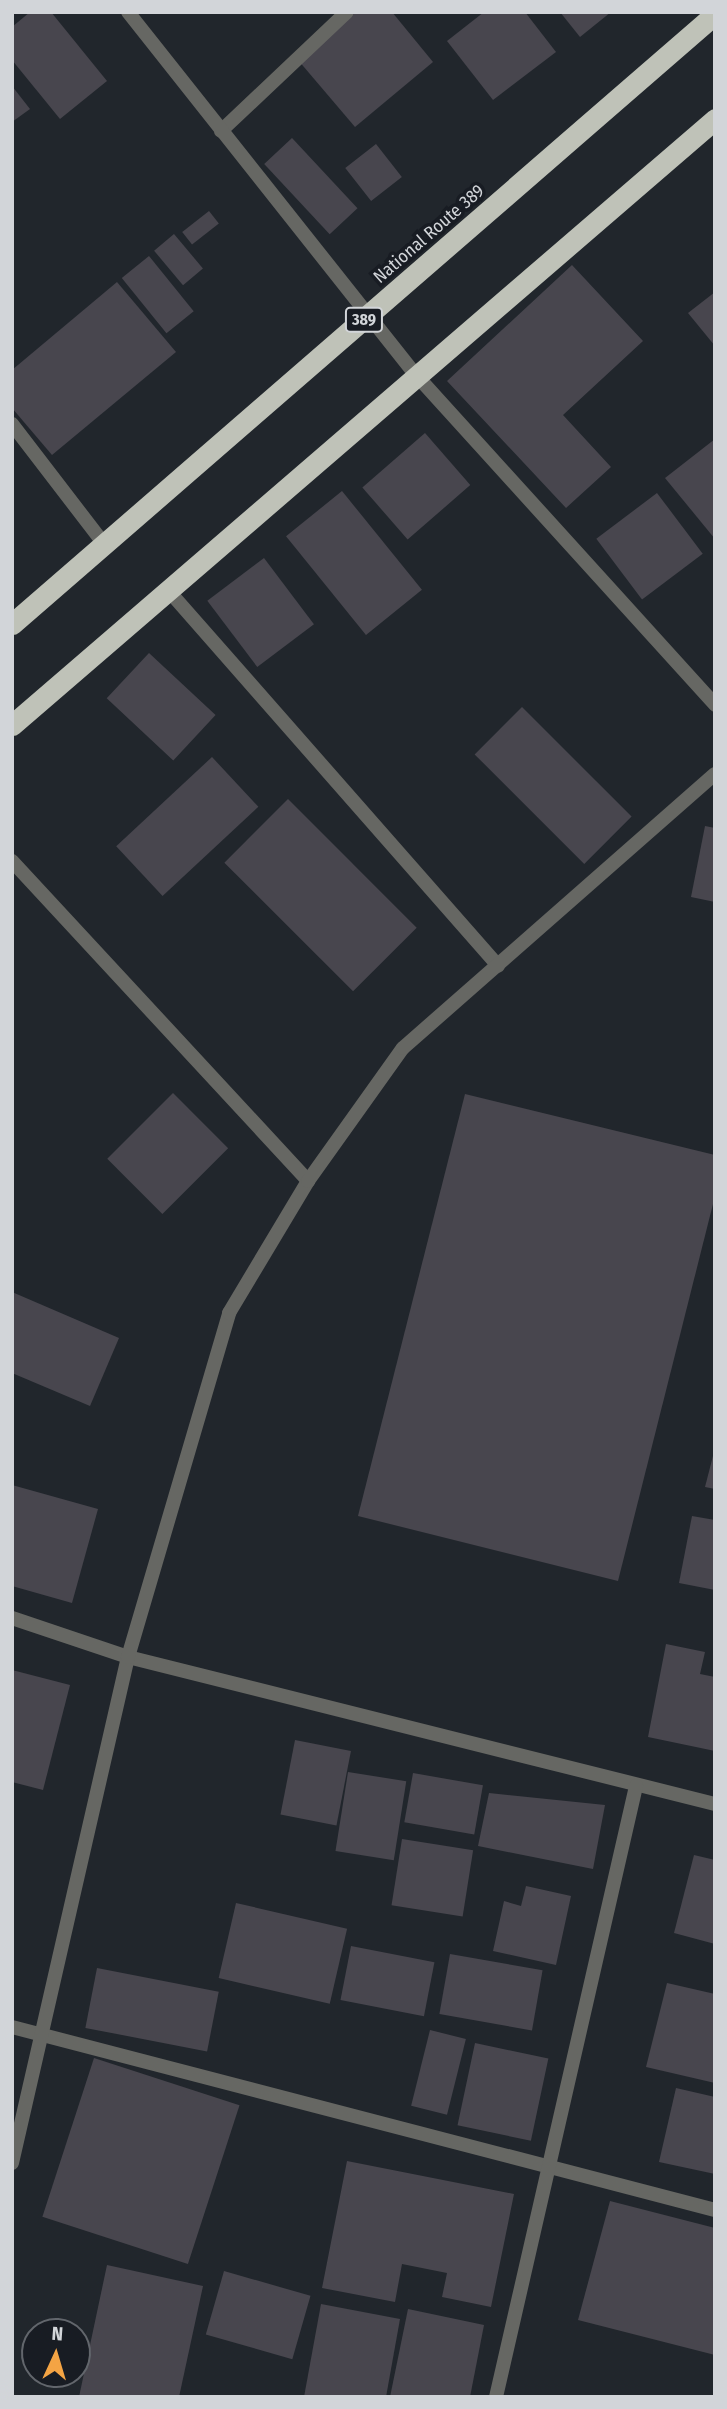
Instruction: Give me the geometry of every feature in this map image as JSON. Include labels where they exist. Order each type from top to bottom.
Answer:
[{"type":"highway","name":"National Route 389","points":[[12,624],[715,14]]},
{"type":"highway","points":[[12,724],[715,119]]},
{"type":"street","points":[[128,12],[416,376],[715,705]]},
{"type":"street","points":[[222,131],[347,12]]},
{"type":"street","points":[[12,424],[104,544]]},
{"type":"street","points":[[168,590],[498,965]]},
{"type":"street","points":[[12,2163],[44,2035],[128,1657],[229,1313],[308,1181],[403,1048],[715,774]]},
{"type":"street","points":[[12,861],[308,1181]]},
{"type":"street","points":[[12,1618],[128,1657],[715,1804]]},
{"type":"street","points":[[496,2397],[636,1786]]},
{"type":"street","points":[[12,2027],[715,2210]]},
{"type":"building","points":[[30,12],[51,12],[107,81],[60,119],[12,60],[12,27]]},
{"type":"building","points":[[356,12],[392,12],[433,62],[355,127],[298,60]]},
{"type":"building","points":[[484,12],[525,12],[556,52],[493,100],[447,41]]},
{"type":"building","points":[[560,12],[611,12],[580,37]]},
{"type":"building","points":[[12,86],[30,109],[12,122]]},
{"type":"building","points":[[292,138],[357,208],[330,234],[264,164]]},
{"type":"building","points":[[376,144],[402,177],[371,201],[345,168]]},
{"type":"building","points":[[209,211],[219,224],[192,245],[182,232]]},
{"type":"building","points":[[174,234],[203,268],[183,285],[154,251]]},
{"type":"building","points":[[149,256],[194,311],[166,333],[122,278]]},
{"type":"building","points":[[572,265],[643,341],[563,415],[611,467],[566,508],[447,381]]},
{"type":"building","points":[[117,282],[176,352],[52,455],[12,408],[12,370]]},
{"type":"building","points":[[715,292],[715,346],[688,313]]},
{"type":"building","points":[[425,433],[470,485],[408,540],[362,487]]},
{"type":"building","points":[[715,439],[715,539],[665,478]]},
{"type":"building","points":[[342,491],[422,590],[366,635],[286,536]]},
{"type":"building","points":[[657,493],[703,554],[642,599],[596,539]]},
{"type":"building","points":[[264,558],[314,624],[257,667],[207,601]]},
{"type":"building","points":[[149,653],[216,715],[173,760],[107,698]]},
{"type":"building","points":[[522,707],[632,817],[584,864],[475,754]]},
{"type":"building","points":[[212,757],[258,807],[163,896],[116,846]]},
{"type":"building","points":[[288,799],[417,928],[353,991],[224,863]]},
{"type":"building","points":[[705,826],[715,828],[715,902],[691,897]]},
{"type":"building","points":[[173,1093],[228,1148],[162,1214],[107,1159]]},
{"type":"building","points":[[465,1094],[715,1155],[715,1196],[618,1581],[358,1516]]},
{"type":"building","points":[[12,1292],[119,1338],[90,1406],[12,1373]]},
{"type":"building","points":[[715,1452],[715,1489],[705,1487]]},
{"type":"building","points":[[12,1485],[98,1509],[72,1603],[12,1586]]},
{"type":"building","points":[[692,1516],[715,1520],[715,1590],[679,1583]]},
{"type":"building","points":[[666,1644],[705,1652],[700,1674],[715,1677],[715,1751],[648,1737]]},
{"type":"building","points":[[12,1670],[70,1685],[43,1790],[12,1782]]},
{"type":"building","points":[[295,1740],[351,1751],[336,1825],[280,1815]]},
{"type":"building","points":[[348,1772],[406,1781],[394,1860],[335,1851]]},
{"type":"building","points":[[413,1773],[483,1785],[474,1835],[404,1822]]},
{"type":"building","points":[[489,1793],[605,1805],[593,1869],[478,1846]]},
{"type":"building","points":[[402,1839],[473,1850],[463,1916],[392,1905]]},
{"type":"building","points":[[694,1855],[715,1860],[715,1944],[674,1933]]},
{"type":"building","points":[[526,1886],[571,1896],[556,1965],[493,1951],[504,1901],[521,1906]]},
{"type":"building","points":[[236,1903],[347,1929],[330,2004],[219,1978]]},
{"type":"building","points":[[351,1946],[434,1962],[424,2016],[341,2000]]},
{"type":"building","points":[[450,1954],[543,1970],[532,2030],[439,2014]]},
{"type":"building","points":[[97,1968],[219,1992],[207,2052],[85,2028]]},
{"type":"building","points":[[667,1983],[715,1994],[715,2083],[646,2067]]},
{"type":"building","points":[[430,2030],[466,2039],[447,2115],[411,2106]]},
{"type":"building","points":[[475,2043],[548,2059],[531,2141],[458,2125]]},
{"type":"building","points":[[94,2058],[240,2105],[188,2264],[42,2217]]},
{"type":"building","points":[[676,2088],[715,2097],[715,2174],[659,2162]]},
{"type":"building","points":[[347,2161],[514,2194],[491,2307],[442,2297],[447,2273],[402,2264],[395,2302],[322,2288]]},
{"type":"building","points":[[610,2201],[715,2228],[715,2355],[578,2320]]},
{"type":"building","points":[[107,2265],[203,2286],[179,2397],[79,2397],[81,2388],[91,2388],[91,2340]]},
{"type":"building","points":[[224,2271],[311,2296],[292,2359],[206,2334]]},
{"type":"building","points":[[321,2304],[400,2319],[386,2397],[304,2397]]},
{"type":"building","points":[[408,2309],[484,2325],[470,2397],[390,2397]]}]
